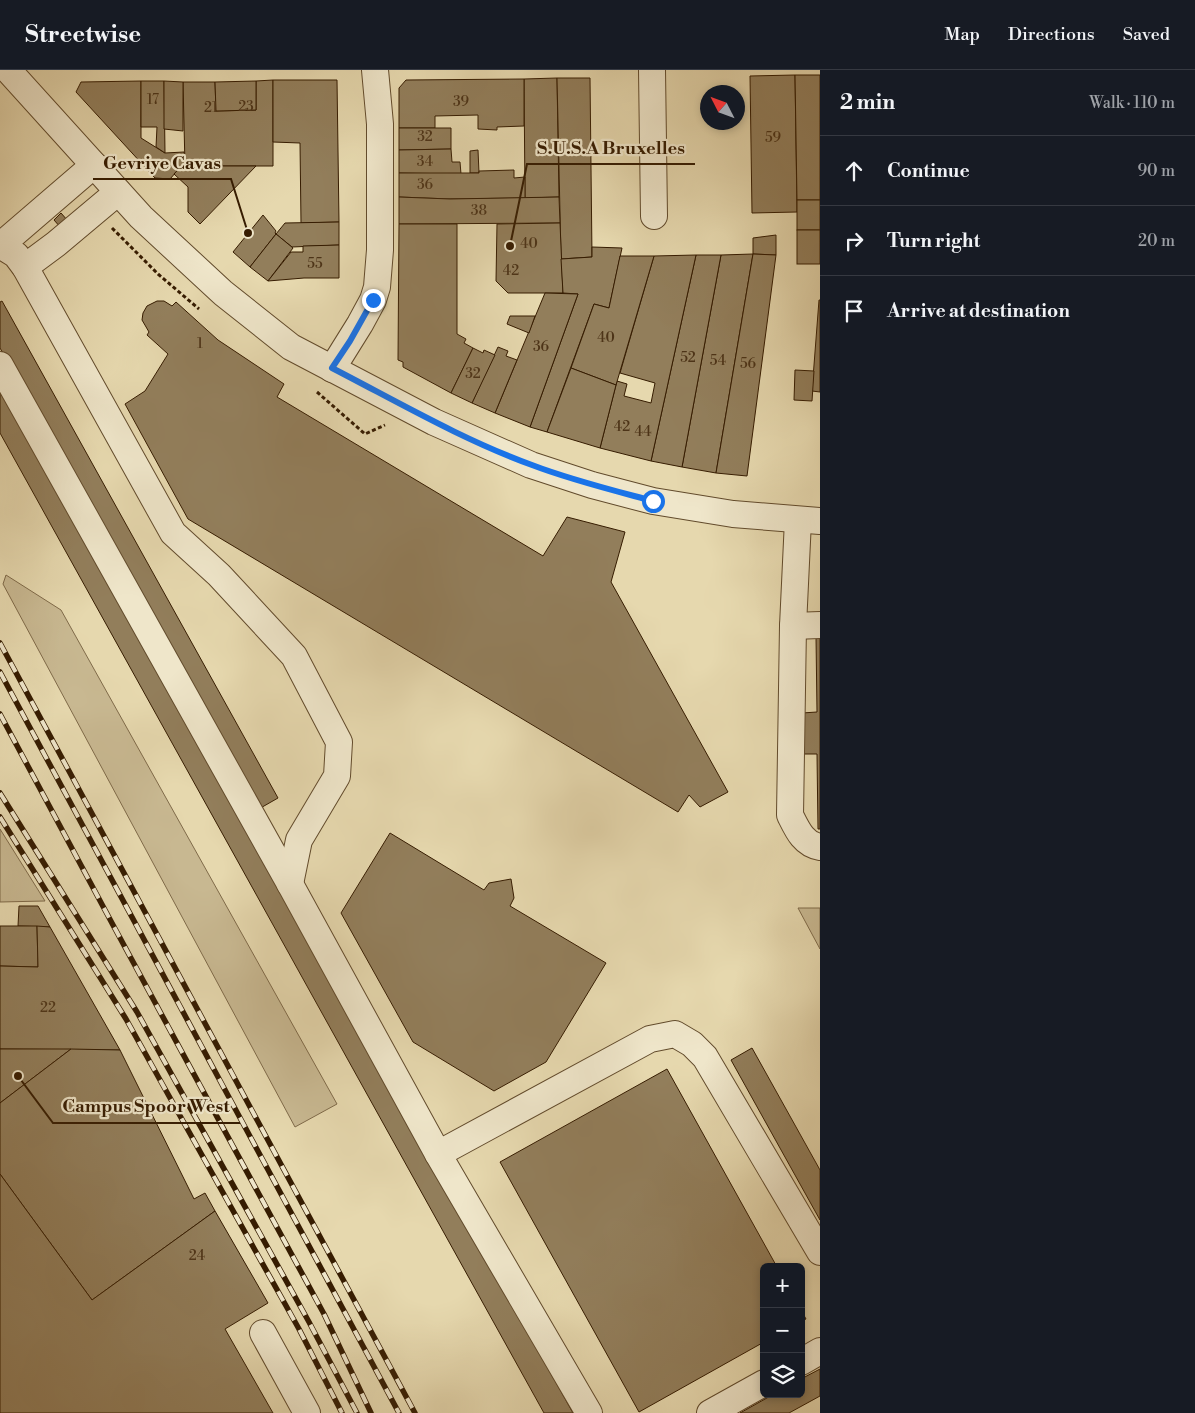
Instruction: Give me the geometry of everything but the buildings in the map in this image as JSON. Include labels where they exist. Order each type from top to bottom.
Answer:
[{"type":"street","points":[[332,368],[373,300],[380,268],[380,134],[375,70]]},
{"type":"street","points":[[652,70],[654,216]]},
{"type":"street","points":[[8,73],[141,217],[223,293],[291,347],[434,422],[540,468],[592,485],[653,501],[733,514],[809,521],[793,626],[790,815],[799,835],[816,847],[820,847]]},
{"type":"street","points":[[94,165],[0,245],[16,255],[25,267],[173,533],[219,575],[294,656],[339,742],[337,776],[299,840],[290,884]]},
{"type":"street","points":[[25,267],[56,244],[118,192]]},
{"type":"street","points":[[0,365],[290,884],[438,1154],[589,1413]]},
{"type":"street","points":[[793,626],[820,625]]},
{"type":"street","points":[[438,1154],[650,1038],[675,1034],[692,1044],[705,1057],[820,1252]]},
{"type":"street","points":[[263,1333],[307,1413]]},
{"type":"street","points":[[805,1360],[820,1351]]},
{"type":"street","points":[[710,1413],[760,1385]]},
{"type":"shaded area","points":[[6,575],[61,610],[337,1104],[295,1127],[3,584]]},
{"type":"shaded area","points":[[0,829],[45,901],[0,902]]},
{"type":"shaded area","points":[[798,908],[820,908],[820,949]]},
{"type":"railway","points":[[0,643],[415,1413]]},
{"type":"railway","points":[[0,672],[399,1413]]},
{"type":"railway","points":[[0,714],[324,1314],[371,1413]]},
{"type":"railway","points":[[0,793],[137,1012],[309,1322],[357,1413]]},
{"type":"railway","points":[[0,817],[126,1019],[299,1329],[342,1413]]},
{"type":"place","name":"Gevriye Cavas","points":[[248,233]]},
{"type":"place","name":"S.U.S.A Bruxelles","points":[[510,246]]},
{"type":"place","name":"Campus Spoor West","points":[[18,1076]]},
{"type":"route","points":[[373,300],[332,368],[434,422],[531,465],[592,485],[653,501]]}]
